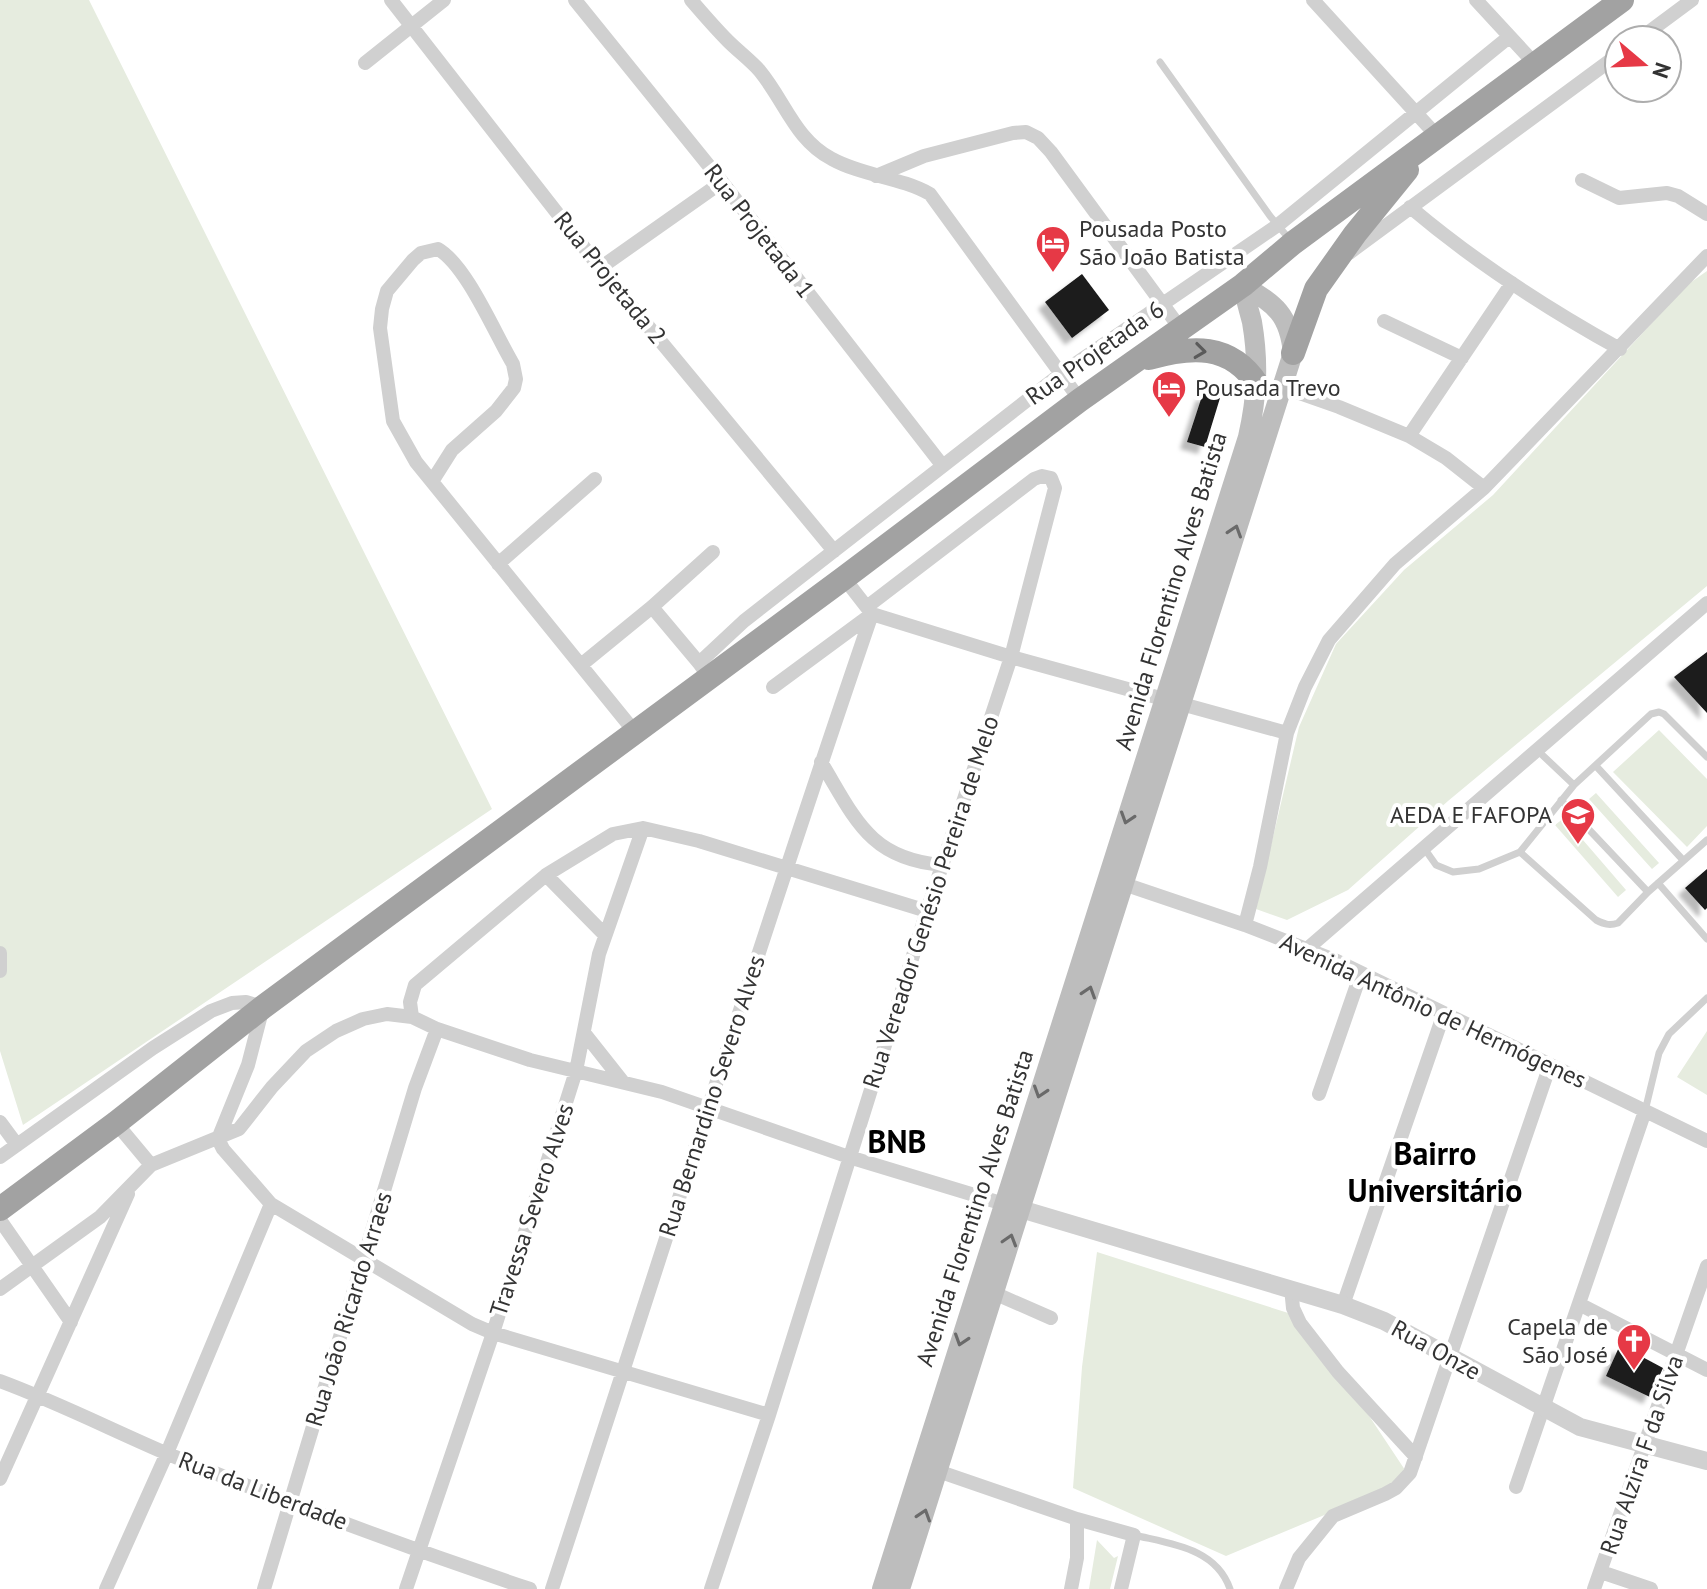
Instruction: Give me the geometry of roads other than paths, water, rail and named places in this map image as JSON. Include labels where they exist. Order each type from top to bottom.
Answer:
[{"type":"highway","points":[[0,1209],[116,1123],[263,1007],[634,731],[704,670],[844,578],[1080,400],[1243,285],[1286,234],[1433,140],[1622,0]]},
{"type":"highway","points":[[1293,353],[1316,289],[1433,140]]},
{"type":"highway","points":[[1132,364],[1183,349],[1213,352],[1233,358],[1270,385]]},
{"type":"main road","points":[[1243,285],[1279,311],[1291,331],[1293,353]]},
{"type":"main road","name":"Avenida Florentino Alves Batista","points":[[1243,285],[1256,349],[1270,385]]},
{"type":"main road","name":"Avenida Florentino Alves Batista","points":[[900,1589],[929,1468],[1256,440],[1270,385],[1293,353]]},
{"type":"main road","name":"Avenida Florentino Alves Batista","points":[[882,1589],[994,1293],[1012,1207]]},
{"type":"street","name":"Rua Projetada 2","points":[[391,0],[600,268],[834,551]]},
{"type":"street","points":[[365,63],[444,0]]},
{"type":"street","name":"Rua Projetada 1","points":[[575,0],[722,182],[942,465]]},
{"type":"street","points":[[691,0],[727,41],[757,68],[810,145],[830,159],[876,176],[916,186],[930,194],[1080,400]]},
{"type":"street","points":[[1313,0],[1415,113],[1433,140]]},
{"type":"street","points":[[1476,0],[1536,65]]},
{"type":"street","points":[[1660,24],[1692,0]]},
{"type":"street","name":"Rua Projetada 6","points":[[704,670],[744,621],[1062,373],[1163,305],[1286,234],[1415,113],[1509,37]]},
{"type":"street","points":[[1332,265],[1603,66]]},
{"type":"street","points":[[876,176],[924,156],[1026,132],[1038,138],[1051,152],[1180,328]]},
{"type":"street","points":[[1582,180],[1619,198],[1667,193],[1678,196],[1707,214]]},
{"type":"street","points":[[600,268],[722,182]]},
{"type":"street","points":[[1410,207],[1468,255],[1564,318],[1620,349]]},
{"type":"street","points":[[433,480],[452,450],[496,411],[514,388],[516,379],[513,364],[462,274],[448,255],[438,249],[421,253],[392,284],[382,309],[380,328],[393,421],[416,462],[634,731]]},
{"type":"street","points":[[1245,925],[1287,733],[1305,687],[1329,640],[1395,564],[1484,488],[1707,256]]},
{"type":"street","points":[[1409,436],[1512,283]]},
{"type":"street","points":[[1384,321],[1462,358]]},
{"type":"street","points":[[1270,385],[1339,407],[1409,436],[1446,458],[1484,488]]},
{"type":"street","name":"Rua Vereador Genésio Pereira de Melo","points":[[711,1589],[1011,657],[1055,488],[1054,482],[1042,476],[1018,491],[870,610]]},
{"type":"street","points":[[498,564],[595,479]]},
{"type":"street","points":[[581,665],[713,552]]},
{"type":"street","points":[[844,578],[870,610],[1011,657],[1287,733]]},
{"type":"street","points":[[1307,949],[1707,603]]},
{"type":"street","points":[[652,607],[704,670]]},
{"type":"street","points":[[773,687],[870,610]]},
{"type":"street","name":"Rua Bernardino Severo Alves","points":[[552,1589],[870,610]]},
{"type":"street","points":[[821,762],[859,825],[873,841],[898,856],[924,864],[942,865]]},
{"type":"street","points":[[412,1017],[410,1002],[415,985],[546,875],[613,834],[643,828],[699,841],[927,911]]},
{"type":"street","name":"Travessa Severo Alves","points":[[406,1589],[493,1333],[576,1071],[599,954],[643,828]]},
{"type":"street","points":[[546,875],[605,935]]},
{"type":"street","name":"Avenida Antônio de Hermógenes","points":[[1116,881],[1307,949],[1707,1141]]},
{"type":"street","points":[[0,953],[0,971]]},
{"type":"street","points":[[1319,1094],[1361,973]]},
{"type":"street","points":[[0,1157],[153,1048],[211,1011],[232,1003],[246,1002],[263,1007],[248,1065],[218,1139],[223,1149],[271,1204],[424,1297],[493,1333],[769,1415]]},
{"type":"street","points":[[1343,1305],[1444,1013]]},
{"type":"street","points":[[0,1289],[100,1217],[151,1165],[196,1144],[232,1134],[244,1125],[272,1087],[306,1051],[336,1031],[363,1019],[387,1014],[412,1017],[437,1029],[530,1060],[662,1092],[849,1157],[1012,1207]]},
{"type":"street","name":"Rua João Ricardo Arraes","points":[[264,1589],[415,1088],[437,1029]]},
{"type":"street","points":[[585,1034],[623,1082]]},
{"type":"street","points":[[1286,1589],[1299,1558],[1333,1516],[1396,1488],[1410,1473],[1550,1065]]},
{"type":"street","points":[[1516,1487],[1645,1111]]},
{"type":"street","points":[[0,1122],[17,1145]]},
{"type":"street","points":[[116,1123],[151,1165]]},
{"type":"street","points":[[0,1479],[133,1183]]},
{"type":"street","points":[[106,1589],[167,1453],[271,1204]]},
{"type":"street","name":"Rua Onze","points":[[1012,1207],[1343,1305],[1384,1321],[1580,1427],[1707,1461]]},
{"type":"street","points":[[0,1220],[71,1322]]},
{"type":"street","name":"Rua Alzira F da Silva","points":[[1594,1589],[1705,1271]]},
{"type":"street","points":[[1291,1288],[1293,1308],[1300,1323],[1338,1372],[1416,1457]]},
{"type":"street","points":[[994,1293],[1051,1318]]},
{"type":"street","points":[[1579,1304],[1707,1370]]},
{"type":"street","name":"Rua da Liberdade","points":[[0,1381],[290,1502],[420,1552],[530,1589]]},
{"type":"street","points":[[929,1468],[1077,1519],[1134,1535],[1121,1589]]},
{"type":"street","points":[[1071,1589],[1077,1558],[1077,1519]]},
{"type":"street","points":[[1601,1572],[1651,1589]]},
{"type":"lane","points":[[1160,62],[1286,234]]},
{"type":"lane","points":[[1424,848],[1436,865],[1453,872],[1479,869],[1520,852],[1574,785],[1647,716],[1659,712],[1707,757]]},
{"type":"lane","points":[[1537,750],[1574,785]]},
{"type":"lane","points":[[1596,766],[1683,860]]},
{"type":"lane","points":[[1561,800],[1648,892]]},
{"type":"lane","points":[[1520,852],[1604,924],[1618,923],[1707,840]]},
{"type":"lane","points":[[1658,883],[1707,939]]},
{"type":"lane","points":[[1645,1111],[1659,1053],[1669,1034],[1707,998]]},
{"type":"lane","points":[[1134,1535],[1204,1555],[1222,1572],[1230,1589]]},
{"type":"place","name":"Pousada Posto São João Batista","points":[[1053,274]]},
{"type":"place","name":"Pousada Trevo","points":[[1169,419]]},
{"type":"place","name":"AEDA E FAFOPA","points":[[1578,846]]},
{"type":"place","name":"Capela de São José","points":[[1634,1372]]},
{"type":"district","name":"BNB","points":[[897,1142]]},
{"type":"district","name":"Bairro Universitário","points":[[1435,1172]]}]
